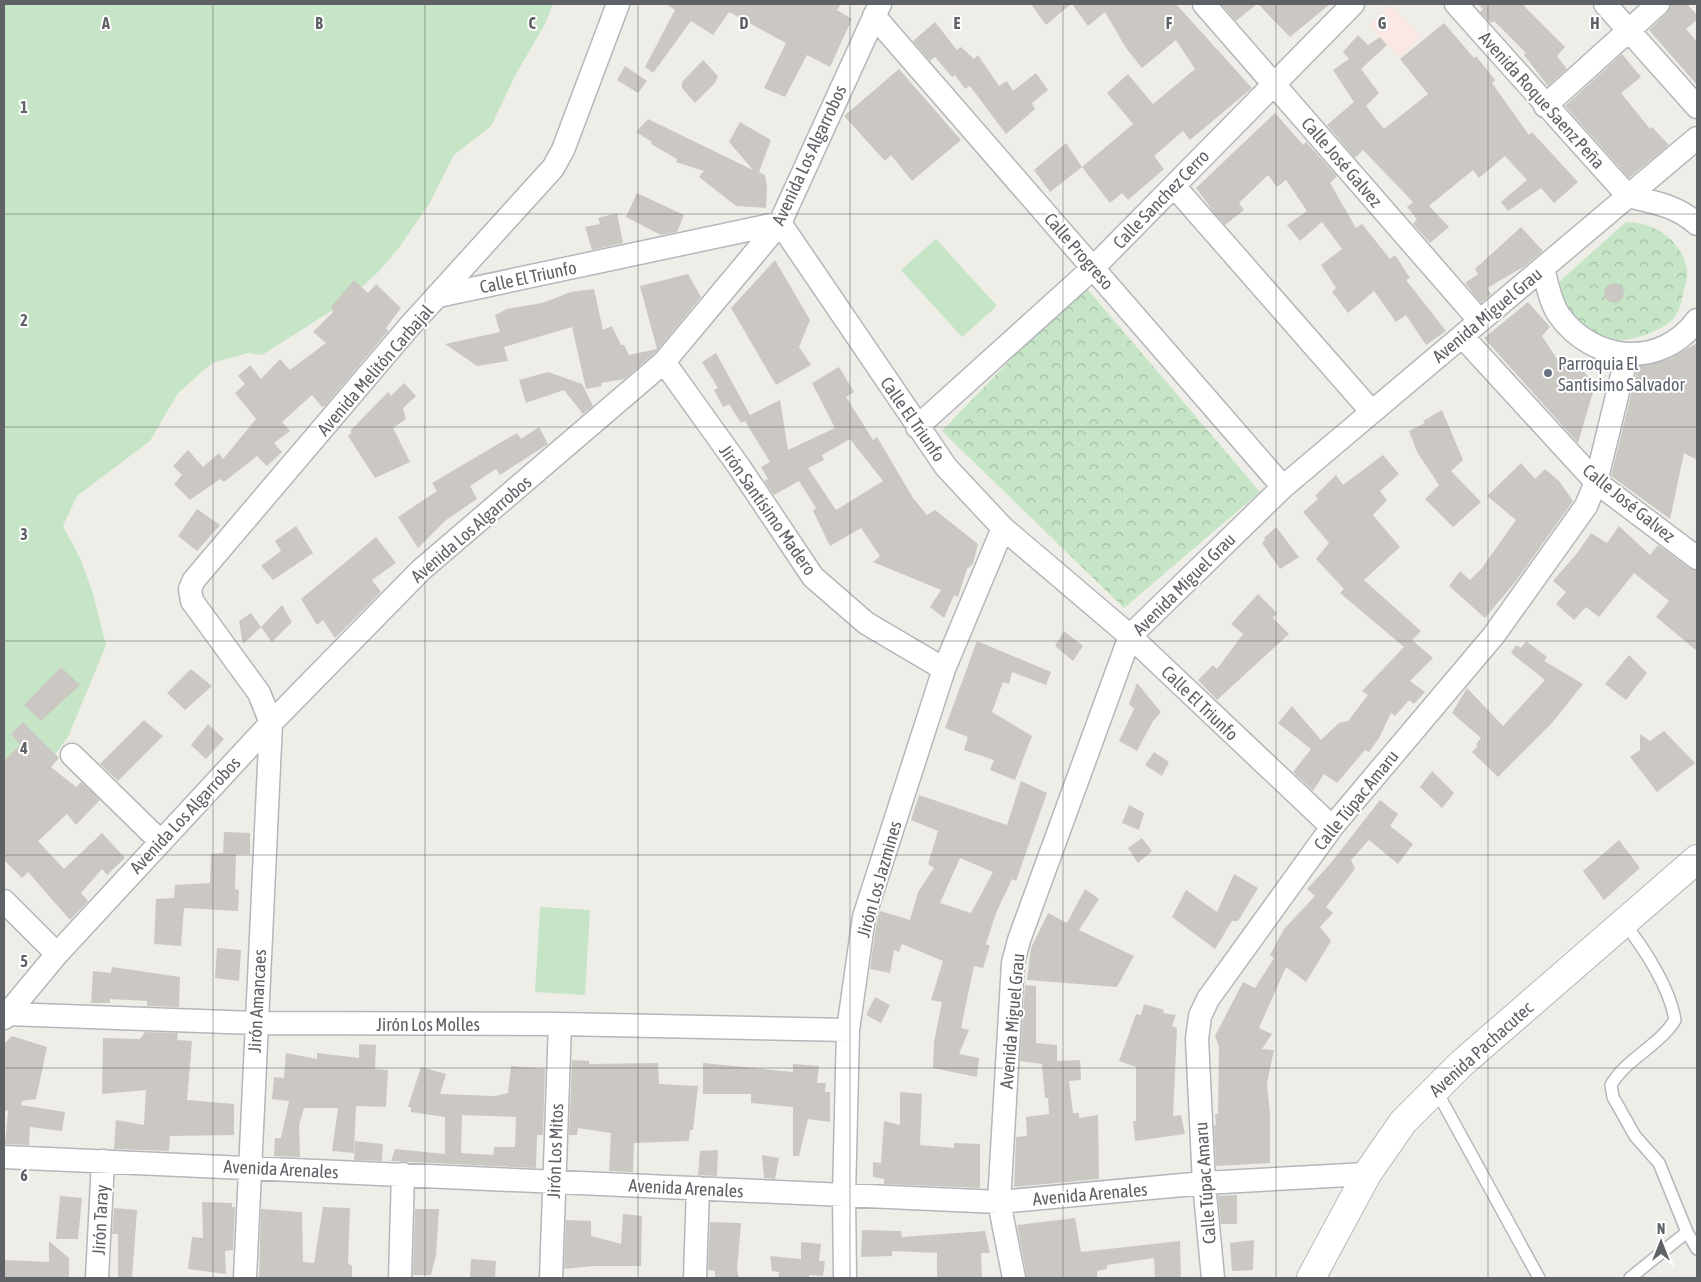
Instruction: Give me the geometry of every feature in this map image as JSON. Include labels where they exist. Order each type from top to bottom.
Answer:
[{"type":"main road","name":"Avenida Pachacutec","points":[[1312,1278],[1367,1174],[1403,1122],[1461,1064],[1697,859]]},
{"type":"street","name":"Avenida Melitón Carbajal","points":[[271,723],[259,693],[192,601],[190,590],[194,580],[438,296],[553,168],[563,150],[618,4]]},
{"type":"street","name":"Calle José Galvez","points":[[1204,4],[1480,321]]},
{"type":"street","name":"Calle Sanchez Cerro","points":[[917,427],[1094,268],[1273,83],[1353,4]]},
{"type":"street","name":"Avenida Roque Saenz Peña","points":[[1456,4],[1545,106],[1628,196]]},
{"type":"street","points":[[1605,4],[1697,106]]},
{"type":"street","points":[[1545,106],[1658,4]]},
{"type":"street","name":"Avenida Los Algarrobos","points":[[6,1016],[57,954],[271,723],[421,570],[664,362],[780,223],[877,10]]},
{"type":"street","name":"Calle Progreso","points":[[877,10],[1094,268],[1283,487]]},
{"type":"street","name":"Avenida Miguel Grau","points":[[1014,1278],[999,1202],[1013,963],[1019,940],[1130,636],[1283,487],[1697,138]]},
{"type":"street","points":[[1174,186],[1372,412]]},
{"type":"street","points":[[1628,196],[1664,204],[1681,211],[1697,224]]},
{"type":"street","name":"Calle El Triunfo","points":[[438,296],[780,223],[946,467],[1002,528],[1130,636],[1332,827]]},
{"type":"street","points":[[1543,268],[1558,314],[1577,336],[1601,350],[1627,355],[1653,352],[1677,340],[1697,320]]},
{"type":"street","name":"Calle José Galvez","points":[[1462,336],[1596,482],[1697,558]]},
{"type":"street","name":"Calle Túpac Amaru","points":[[1213,1278],[1204,1183],[1197,1039],[1200,1016],[1208,998],[1332,827],[1494,635],[1586,506],[1596,482],[1627,355]]},
{"type":"street","name":"Jirón Santísimo Madero","points":[[664,362],[740,468],[813,577],[866,623],[944,669]]},
{"type":"street","name":"Jirón Los Jazmines","points":[[845,1278],[844,1195],[848,1030],[864,917],[944,669],[1002,528]]},
{"type":"street","name":"Jirón Amancaes","points":[[245,1278],[255,1023],[271,723]]},
{"type":"street","points":[[72,755],[161,842]]},
{"type":"street","points":[[4,901],[57,954]]},
{"type":"street","name":"Jirón Los Molles","points":[[6,1016],[255,1023],[560,1024],[848,1030]]},
{"type":"street","name":"Jirón Los Mitos","points":[[550,1278],[560,1024]]},
{"type":"street","name":"Avenida Arenales","points":[[4,1157],[999,1202],[1204,1183],[1367,1174]]},
{"type":"street","name":"Jirón Taray","points":[[97,1278],[103,1161]]},
{"type":"street","points":[[400,1278],[404,1174]]},
{"type":"street","points":[[695,1278],[698,1188]]},
{"type":"lane","points":[[1624,923],[1642,945],[1674,1008],[1676,1020],[1668,1031],[1618,1074],[1611,1085],[1613,1097],[1635,1136],[1659,1163],[1687,1232],[1697,1249]]},
{"type":"lane","points":[[1436,1090],[1539,1278]]},
{"type":"lane","points":[[1630,1278],[1687,1232]]},
{"type":"shaded area","points":[[1391,5],[1421,37],[1399,57],[1369,25]]},
{"type":"green space","points":[[4,4],[553,4],[545,24],[516,74],[491,126],[454,155],[429,204],[398,249],[379,271],[347,301],[262,355],[248,353],[212,363],[178,393],[150,441],[77,496],[63,526],[80,558],[92,590],[106,645],[69,735],[27,795],[4,814]]},
{"type":"green space","points":[[1626,222],[1647,225],[1656,229],[1673,242],[1684,259],[1687,279],[1676,316],[1671,321],[1649,334],[1606,342],[1581,324],[1567,309],[1560,292],[1560,281]]},
{"type":"green space","points":[[936,239],[997,306],[962,337],[901,270]]},
{"type":"green space","points":[[1083,284],[1260,492],[1124,608],[942,431]]},
{"type":"green space","points":[[540,907],[590,910],[585,995],[535,992]]},
{"type":"building","points":[[666,4],[841,4],[837,10],[852,19],[830,67],[807,55],[785,97],[764,88],[786,43],[729,12],[713,35],[691,21],[653,73],[645,67],[675,10]]},
{"type":"building","points":[[1031,4],[1071,4],[1046,25]]},
{"type":"building","points":[[1072,4],[1176,4],[1252,88],[1190,140],[1183,131],[1154,156],[1164,169],[1128,200],[1122,193],[1110,203],[1082,167],[1133,124],[1107,93],[1128,74],[1153,104],[1195,69],[1176,40],[1142,68],[1126,48],[1105,12],[1088,26]]},
{"type":"building","points":[[1221,4],[1257,4],[1236,21]]},
{"type":"building","points":[[1258,4],[1330,4],[1290,37]]},
{"type":"building","points":[[1478,4],[1522,4],[1565,47],[1557,56],[1567,69],[1548,86],[1524,55],[1526,53],[1494,21],[1491,23],[1480,12],[1483,9]]},
{"type":"building","points":[[1671,4],[1687,4],[1697,15],[1697,20],[1686,29],[1697,42],[1697,85],[1649,30],[1667,13]]},
{"type":"building","points":[[935,22],[957,50],[961,47],[974,59],[978,55],[999,86],[1007,81],[1013,91],[1036,73],[1048,90],[1032,103],[1035,109],[1006,134],[970,86],[965,89],[955,75],[952,77],[935,57],[930,61],[913,41]]},
{"type":"building","points":[[1444,23],[1474,58],[1476,56],[1495,80],[1492,83],[1529,135],[1532,132],[1578,182],[1554,203],[1541,188],[1508,211],[1501,202],[1527,180],[1505,156],[1479,178],[1473,170],[1429,206],[1449,227],[1430,243],[1413,224],[1417,219],[1407,207],[1413,202],[1363,150],[1355,158],[1327,125],[1354,102],[1333,70],[1349,59],[1343,52],[1358,35],[1368,45],[1380,37],[1387,45],[1361,69],[1379,93],[1366,106],[1384,129],[1428,94],[1400,59]]},
{"type":"building","points":[[1622,54],[1641,77],[1621,93],[1650,129],[1652,127],[1669,145],[1629,178],[1565,106]]},
{"type":"building","points":[[703,60],[718,76],[715,83],[695,103],[682,88],[682,82]]},
{"type":"building","points":[[625,66],[647,81],[638,93],[617,80]]},
{"type":"building","points":[[899,69],[961,140],[912,181],[891,155],[885,161],[844,116]]},
{"type":"building","points":[[1275,113],[1303,145],[1306,142],[1337,176],[1330,183],[1356,228],[1362,224],[1390,259],[1395,255],[1410,278],[1406,280],[1446,331],[1426,345],[1406,315],[1396,322],[1374,291],[1348,313],[1332,292],[1336,288],[1321,265],[1342,249],[1322,222],[1300,241],[1287,225],[1307,211],[1286,180],[1277,187],[1268,175],[1239,203],[1244,210],[1225,225],[1213,211],[1196,188]]},
{"type":"building","points":[[648,119],[753,170],[729,142],[740,122],[771,140],[759,172],[765,175],[767,187],[766,208],[736,206],[699,177],[704,171],[676,162],[677,159],[651,144],[652,142],[636,132]]},
{"type":"building","points":[[1066,143],[1082,167],[1050,192],[1034,170]]},
{"type":"building","points":[[637,193],[684,215],[677,232],[661,235],[626,217]]},
{"type":"building","points":[[617,213],[623,243],[592,250],[585,227],[600,224],[598,218]]},
{"type":"building","points":[[1521,227],[1543,251],[1525,266],[1487,288],[1491,294],[1481,303],[1465,283],[1478,274],[1475,269]]},
{"type":"building","points":[[775,260],[810,320],[799,347],[811,365],[776,385],[731,308]]},
{"type":"building","points":[[688,274],[701,297],[655,353],[624,379],[601,383],[602,386],[586,389],[572,327],[504,347],[508,361],[477,366],[445,344],[500,332],[495,315],[507,309],[542,303],[571,292],[594,289],[603,330],[612,326],[621,345],[624,345],[629,355],[657,349],[640,286]]},
{"type":"building","points":[[354,280],[368,293],[376,284],[401,308],[386,328],[388,331],[325,406],[322,407],[312,395],[282,422],[290,431],[274,443],[282,452],[267,466],[257,456],[224,482],[220,479],[190,500],[174,484],[182,475],[173,466],[188,450],[203,467],[219,453],[223,459],[256,419],[235,393],[245,384],[238,376],[250,365],[261,379],[280,359],[290,370],[326,343],[313,332],[333,312],[331,307]]},
{"type":"building","points":[[1614,283],[1621,286],[1624,293],[1621,300],[1614,303],[1607,300],[1604,293],[1607,286]]},
{"type":"building","name":"Parroquia El Santísimo Salvador","points":[[1528,302],[1550,327],[1542,336],[1557,359],[1575,361],[1595,385],[1578,443],[1484,338]]},
{"type":"building","points":[[1697,343],[1697,460],[1684,453],[1670,519],[1611,476],[1638,366],[1669,359]]},
{"type":"building","points":[[716,353],[750,415],[780,400],[788,450],[835,428],[812,383],[839,367],[854,392],[846,397],[873,440],[877,437],[913,498],[927,515],[935,510],[978,544],[973,564],[967,569],[958,597],[954,595],[944,618],[930,607],[941,590],[873,562],[880,556],[861,528],[830,546],[813,511],[816,508],[799,481],[774,495],[764,481],[768,479],[761,467],[770,462],[745,421],[741,423],[729,404],[723,407],[714,390],[718,388],[702,362]],"holes":[[[850,439],[883,481],[836,510],[808,468],[824,460],[822,455]]]},
{"type":"building","points":[[548,372],[582,384],[593,406],[583,414],[564,390],[526,403],[519,380]]},
{"type":"building","points":[[404,383],[416,396],[403,408],[406,419],[393,428],[410,462],[375,478],[348,436],[352,432],[350,431],[388,392],[391,396]]},
{"type":"building","points":[[1442,410],[1463,460],[1451,471],[1481,502],[1453,527],[1425,499],[1439,485],[1417,452],[1409,431],[1425,423],[1423,421]]},
{"type":"building","points":[[539,427],[548,444],[500,475],[496,469],[470,486],[477,499],[446,520],[418,548],[398,517],[437,491],[432,483],[517,433],[521,439]]},
{"type":"building","points":[[1383,455],[1399,474],[1380,491],[1387,500],[1373,515],[1400,547],[1364,580],[1421,631],[1412,640],[1433,658],[1410,681],[1425,692],[1414,704],[1409,700],[1395,716],[1391,713],[1379,738],[1369,752],[1365,750],[1337,783],[1324,774],[1313,791],[1293,772],[1311,749],[1278,723],[1292,706],[1321,740],[1339,723],[1348,721],[1368,695],[1362,691],[1404,647],[1340,593],[1344,589],[1316,559],[1329,543],[1303,512],[1318,499],[1315,496],[1336,475],[1343,485]]},
{"type":"building","points":[[1521,463],[1535,479],[1545,469],[1559,481],[1573,501],[1516,581],[1485,618],[1449,586],[1460,571],[1470,580],[1482,568],[1516,520],[1487,496]]},
{"type":"building","points":[[197,509],[220,525],[197,551],[178,536]]},
{"type":"building","points":[[296,526],[313,553],[273,580],[261,566],[281,551],[275,541]]},
{"type":"building","points":[[1619,526],[1650,555],[1658,545],[1689,568],[1697,571],[1697,651],[1656,617],[1669,601],[1634,573],[1599,617],[1586,607],[1574,620],[1556,604],[1566,592],[1553,581],[1578,552],[1591,533],[1607,543]]},
{"type":"building","points":[[1276,527],[1299,557],[1280,569],[1262,543],[1265,540],[1264,538]]},
{"type":"building","points":[[376,537],[396,563],[372,580],[381,592],[335,638],[323,620],[317,625],[301,599]]},
{"type":"building","points":[[1258,594],[1277,613],[1273,618],[1289,634],[1217,700],[1198,680],[1213,665],[1217,669],[1243,634],[1231,624]]},
{"type":"building","points":[[282,605],[292,622],[272,642],[261,627]]},
{"type":"building","points":[[251,613],[261,627],[243,644],[239,621]]},
{"type":"building","points":[[1064,631],[1083,646],[1073,661],[1055,646]]},
{"type":"building","points":[[977,641],[1051,672],[1046,685],[1012,672],[1009,684],[1003,682],[992,712],[1032,736],[1015,780],[990,770],[994,760],[964,750],[968,737],[945,728]]},
{"type":"building","points":[[1526,641],[1547,657],[1544,661],[1583,684],[1552,723],[1498,777],[1472,752],[1478,746],[1476,744],[1481,738],[1452,713],[1467,688],[1503,726],[1545,680],[1511,653],[1516,645],[1521,648]]},
{"type":"building","points":[[1629,655],[1647,673],[1626,700],[1605,684]]},
{"type":"building","points":[[61,667],[80,685],[41,721],[24,705]]},
{"type":"building","points":[[191,669],[212,686],[185,710],[167,693]]},
{"type":"building","points":[[1137,683],[1161,712],[1153,721],[1137,751],[1119,741],[1134,709],[1129,704]]},
{"type":"building","points":[[144,720],[163,736],[118,781],[100,764]]},
{"type":"building","points":[[23,722],[59,758],[51,767],[76,787],[81,782],[100,800],[76,825],[67,814],[38,841],[64,869],[102,833],[125,858],[107,875],[102,869],[81,893],[88,901],[70,920],[28,872],[22,878],[4,860],[4,761],[20,745],[11,734]]},
{"type":"building","points":[[208,724],[224,739],[206,759],[191,745]]},
{"type":"building","points":[[1664,731],[1695,763],[1657,792],[1630,757],[1640,750],[1640,734],[1650,741]]},
{"type":"building","points":[[1154,752],[1169,762],[1162,776],[1145,765]]},
{"type":"building","points":[[1432,771],[1454,793],[1442,808],[1420,787]]},
{"type":"building","points":[[1021,781],[1047,793],[1016,881],[1012,879],[996,913],[986,944],[990,946],[983,968],[974,966],[961,1028],[969,1030],[959,1054],[979,1058],[977,1077],[933,1068],[934,1042],[942,1002],[931,1000],[943,961],[902,944],[899,952],[894,950],[890,973],[870,969],[877,920],[880,911],[910,920],[918,892],[934,868],[928,864],[938,831],[911,820],[919,795],[1007,825]],"holes":[[[960,858],[993,872],[971,913],[940,903]]]},
{"type":"building","points":[[1380,800],[1398,814],[1390,826],[1413,844],[1398,864],[1369,840],[1351,860],[1355,869],[1326,907],[1333,913],[1320,927],[1331,941],[1306,982],[1286,967],[1259,1028],[1272,1034],[1262,1049],[1274,1050],[1267,1083],[1270,1114],[1270,1163],[1216,1166],[1214,1125],[1216,1125],[1215,1114],[1218,1114],[1219,1047],[1215,1036],[1243,982],[1255,988],[1274,958],[1270,955],[1284,929],[1315,896],[1307,889],[1330,864]]},
{"type":"building","points":[[1129,805],[1144,813],[1139,830],[1122,823]]},
{"type":"building","points":[[224,832],[250,833],[250,854],[236,854],[235,889],[239,890],[238,911],[184,908],[181,946],[154,944],[156,899],[174,898],[175,885],[210,883],[211,854],[223,853]]},
{"type":"building","points":[[1142,838],[1152,851],[1138,863],[1128,848]]},
{"type":"building","points":[[1619,840],[1640,868],[1604,900],[1583,871]]},
{"type":"building","points":[[1234,874],[1258,888],[1238,921],[1232,921],[1215,949],[1172,917],[1186,890],[1217,912]]},
{"type":"building","points":[[1085,889],[1099,899],[1079,930],[1134,956],[1117,987],[1027,980],[1031,948],[1048,913],[1067,923]]},
{"type":"building","points":[[217,948],[241,950],[239,981],[215,978]]},
{"type":"building","points":[[112,967],[180,977],[179,1007],[147,1006],[147,1001],[110,999],[110,1003],[91,1003],[93,971],[111,973]]},
{"type":"building","points":[[1025,985],[1036,986],[1036,1043],[1057,1045],[1057,1061],[1080,1060],[1081,1080],[1069,1081],[1073,1113],[1079,1113],[1079,1118],[1098,1115],[1099,1179],[1014,1187],[1016,1137],[1027,1136],[1026,1117],[1049,1114],[1048,1098],[1045,1098],[1042,1064],[1020,1061]]},
{"type":"building","points":[[875,997],[890,1005],[881,1023],[866,1015]]},
{"type":"building","points":[[1144,1004],[1164,1010],[1163,1013],[1176,1015],[1172,1026],[1177,1028],[1173,1116],[1181,1115],[1185,1134],[1135,1141],[1133,1121],[1136,1121],[1136,1067],[1119,1061],[1136,1014],[1141,1015]]},
{"type":"building","points":[[145,1032],[178,1033],[177,1040],[192,1041],[187,1100],[234,1104],[234,1135],[170,1136],[169,1151],[114,1149],[116,1120],[144,1125],[146,1090],[102,1094],[103,1038],[140,1039]]},
{"type":"building","points":[[12,1036],[47,1047],[36,1099],[22,1101],[21,1105],[65,1112],[62,1131],[30,1127],[29,1145],[5,1144],[8,1111],[4,1110],[4,1044]]},
{"type":"building","points":[[359,1044],[376,1045],[375,1069],[388,1070],[386,1107],[356,1106],[354,1153],[332,1151],[338,1108],[304,1108],[299,1125],[300,1157],[274,1156],[275,1138],[281,1138],[289,1101],[272,1099],[274,1077],[284,1078],[286,1053],[317,1059],[317,1053],[359,1058]]},
{"type":"building","points":[[572,1060],[589,1061],[589,1064],[658,1063],[659,1084],[698,1086],[693,1130],[690,1130],[689,1141],[634,1143],[633,1172],[609,1171],[611,1133],[578,1128],[577,1135],[569,1135]]},
{"type":"building","points":[[703,1063],[793,1072],[793,1064],[819,1066],[817,1083],[826,1083],[825,1092],[830,1092],[830,1122],[808,1119],[799,1156],[793,1156],[793,1107],[751,1103],[751,1094],[703,1094]]},
{"type":"building","points":[[511,1066],[545,1069],[543,1135],[537,1135],[536,1168],[391,1161],[395,1149],[445,1154],[445,1117],[411,1112],[411,1107],[408,1107],[421,1067],[446,1074],[440,1094],[495,1096],[508,1093]],"holes":[[[462,1115],[516,1117],[515,1147],[494,1147],[493,1155],[461,1153]]]},
{"type":"building","points":[[900,1092],[922,1094],[920,1145],[954,1148],[954,1143],[980,1144],[980,1188],[884,1184],[884,1179],[873,1177],[873,1162],[881,1163],[884,1121],[900,1125]]},
{"type":"building","points":[[355,1141],[383,1144],[382,1161],[354,1160]]},
{"type":"building","points":[[718,1150],[717,1176],[698,1175],[700,1151]]},
{"type":"building","points":[[762,1155],[779,1158],[775,1179],[764,1178]]},
{"type":"building","points":[[1237,1195],[1237,1224],[1221,1224],[1218,1196]]},
{"type":"building","points":[[60,1196],[82,1198],[78,1239],[56,1239]]},
{"type":"building","points":[[202,1202],[232,1203],[232,1207],[235,1207],[233,1250],[225,1251],[226,1274],[188,1269],[192,1237],[203,1238]]},
{"type":"building","points":[[323,1207],[350,1208],[348,1263],[352,1266],[352,1278],[259,1278],[261,1209],[302,1212],[303,1262],[314,1263]]},
{"type":"building","points":[[114,1208],[137,1210],[132,1278],[118,1278],[118,1234],[112,1234]]},
{"type":"building","points":[[415,1209],[439,1209],[436,1255],[431,1275],[413,1275]]},
{"type":"building","points":[[623,1214],[642,1216],[641,1266],[593,1266],[564,1269],[566,1220],[591,1221],[591,1236],[621,1244]]},
{"type":"building","points":[[1075,1218],[1081,1252],[1180,1241],[1181,1278],[1155,1278],[1154,1258],[1107,1265],[1107,1269],[1097,1271],[1097,1278],[1027,1278],[1017,1225]]},
{"type":"building","points":[[710,1222],[741,1223],[737,1270],[739,1278],[715,1278],[715,1271],[708,1270]]},
{"type":"building","points":[[862,1230],[901,1231],[902,1237],[985,1231],[990,1253],[981,1253],[982,1278],[937,1278],[937,1253],[892,1251],[892,1256],[861,1257]]},
{"type":"building","points":[[1254,1240],[1253,1270],[1232,1271],[1230,1243]]},
{"type":"building","points":[[49,1241],[69,1258],[69,1278],[4,1278],[4,1260],[49,1262]]},
{"type":"building","points":[[801,1242],[821,1244],[819,1261],[825,1261],[823,1276],[809,1275],[809,1278],[778,1278],[779,1272],[772,1271],[770,1256],[801,1259]]},
{"type":"building","points":[[471,1259],[496,1261],[495,1278],[470,1278]]},
{"type":"place","name":"Parroquia El Santísimo Salvador","points":[[1548,373]]}]
